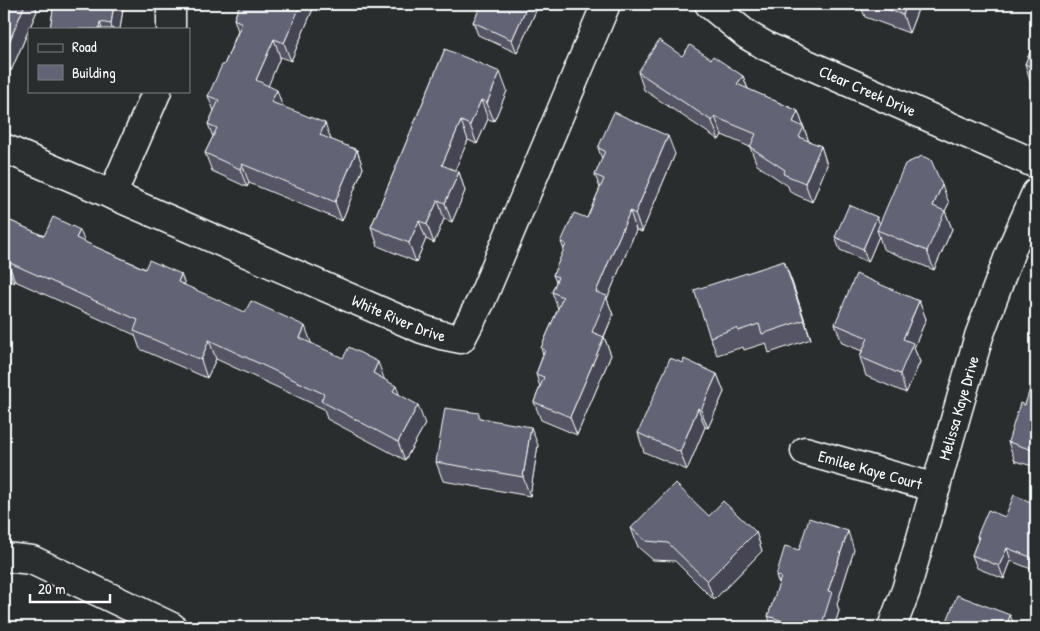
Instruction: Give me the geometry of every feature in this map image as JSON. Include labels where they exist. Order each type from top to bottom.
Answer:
[{"type":"street","points":[[171,28],[172,4]]},
{"type":"street","name":"White River Drive","points":[[4,148],[422,329],[461,339],[472,321],[606,4]]},
{"type":"street","name":"Clear Creek Drive","points":[[709,4],[747,35],[772,49],[1036,164]]},
{"type":"street","points":[[112,195],[156,92]]},
{"type":"street","name":"Melissa Kaye Drive","points":[[892,627],[906,590],[979,336],[993,295],[1036,193]]},
{"type":"street","name":"Emilee Kaye Court","points":[[805,450],[936,488]]},
{"type":"street","points":[[4,557],[32,560],[172,627]]},
{"type":"building","points":[[4,4],[25,4],[5,52],[4,52]]},
{"type":"building","points":[[54,4],[114,4],[111,24],[100,22],[99,28],[50,28]]},
{"type":"building","points":[[240,4],[301,4],[284,43],[274,39],[256,80],[277,90],[271,102],[325,123],[320,135],[357,150],[335,202],[242,164],[240,169],[205,153],[217,128],[208,124],[219,100],[208,96],[242,23],[234,19]]},
{"type":"building","points":[[482,4],[528,4],[512,40],[473,22]]},
{"type":"building","points":[[873,4],[907,4],[903,15]]},
{"type":"building","points":[[1036,38],[1036,69],[1025,64]]},
{"type":"building","points":[[659,40],[682,56],[690,45],[711,59],[713,56],[743,76],[737,84],[798,111],[793,122],[804,127],[799,137],[821,146],[805,183],[783,174],[785,170],[750,147],[756,134],[715,117],[712,121],[638,72]]},
{"type":"building","points":[[445,49],[500,72],[487,103],[481,100],[470,125],[461,121],[442,165],[459,172],[445,203],[438,200],[427,224],[419,221],[409,243],[371,227]]},
{"type":"building","points":[[614,112],[668,136],[635,214],[630,211],[596,292],[607,296],[592,332],[604,337],[570,417],[534,402],[544,377],[536,374],[545,350],[541,348],[563,297],[552,292],[558,277],[553,275],[566,244],[561,242],[574,213],[587,218],[604,179],[595,175],[605,151],[598,148]]},
{"type":"building","points":[[922,156],[931,160],[942,185],[933,206],[945,211],[927,251],[877,230],[905,164]]},
{"type":"building","points":[[849,205],[877,217],[863,249],[835,237]]},
{"type":"building","points":[[53,217],[80,230],[76,238],[145,269],[149,260],[181,274],[178,282],[245,312],[251,301],[305,326],[300,338],[343,358],[349,347],[378,362],[373,373],[396,386],[393,391],[418,405],[398,442],[321,401],[324,394],[209,340],[201,360],[134,331],[138,320],[8,262],[7,264],[4,263],[4,218],[44,236]]},
{"type":"building","points":[[784,261],[804,320],[762,334],[759,324],[738,331],[736,328],[710,337],[694,290]]},
{"type":"building","points":[[856,274],[919,301],[903,339],[913,343],[900,374],[860,357],[868,338],[835,324]]},
{"type":"building","points":[[670,358],[683,363],[684,359],[717,374],[701,410],[698,408],[680,452],[638,433]]},
{"type":"building","points":[[1033,379],[1036,380],[1036,451],[1008,442],[1020,403],[1025,405]]},
{"type":"building","points":[[445,408],[479,413],[479,418],[531,427],[523,477],[436,462]]},
{"type":"building","points":[[675,483],[709,516],[723,501],[756,532],[707,581],[668,543],[646,541],[631,528]]},
{"type":"building","points":[[1014,495],[1033,503],[1031,507],[1036,509],[1036,550],[1033,558],[1007,548],[999,566],[972,555],[979,537],[977,536],[988,510],[1005,517]]},
{"type":"building","points":[[809,518],[848,531],[828,591],[832,592],[821,627],[801,627],[768,616],[781,577],[776,576],[785,546],[799,550]]},
{"type":"building","points":[[957,595],[1010,615],[1006,627],[952,627],[946,624]]}]
